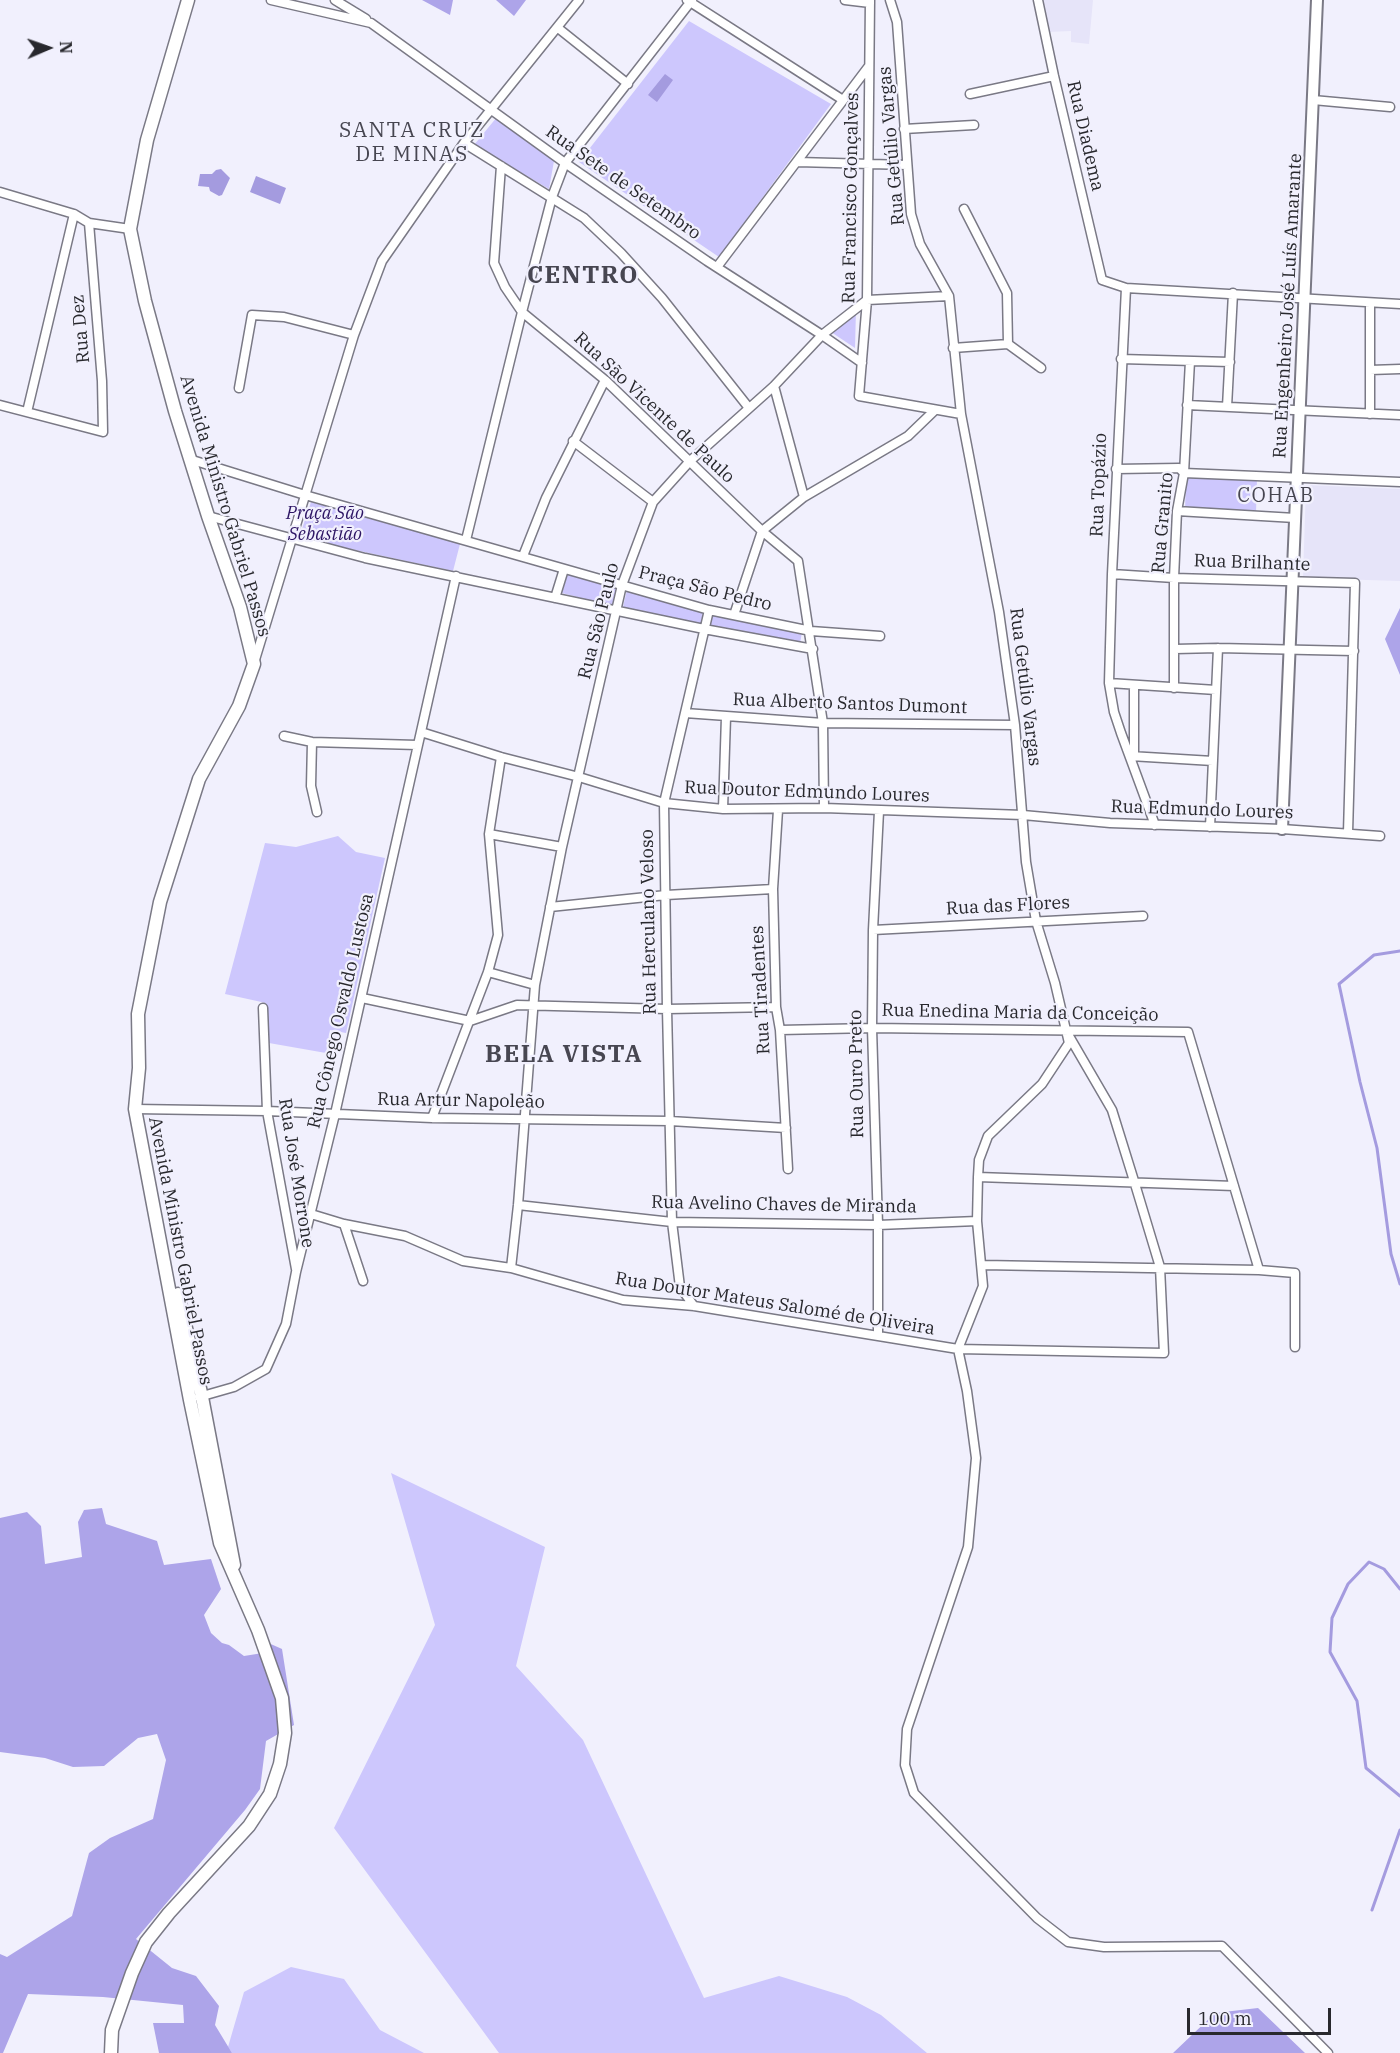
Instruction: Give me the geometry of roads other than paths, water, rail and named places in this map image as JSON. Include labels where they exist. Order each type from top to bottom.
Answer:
[{"type":"main road","name":"Avenida Ministro Gabriel Passos","points":[[111,2053],[112,2030],[132,1973],[146,1942],[169,1913],[249,1826],[270,1794],[280,1764],[285,1733],[282,1698],[258,1630],[220,1543],[196,1398],[139,1109],[138,1014],[160,902],[199,779],[239,706],[254,664],[240,607],[189,459],[145,301],[130,229],[147,140],[188,0]]},
{"type":"street","name":"Rua Sete de Setembro","points":[[271,0],[371,23]]},
{"type":"street","points":[[301,8],[309,0]]},
{"type":"street","name":"Rua Sete de Setembro","points":[[335,0],[371,23],[565,163],[862,363]]},
{"type":"street","points":[[254,664],[354,334],[382,261],[464,143],[579,0]]},
{"type":"street","points":[[845,0],[870,2]]},
{"type":"street","name":"Rua Getúlio Vargas","points":[[890,0],[897,22],[911,213],[920,244],[949,296],[962,414],[999,612],[1015,725],[1026,862],[1036,921],[1055,982],[1069,1043],[1042,1084],[988,1136],[979,1161],[978,1177],[977,1221],[983,1265],[983,1286],[958,1349]]},
{"type":"street","name":"Rua Diadema","points":[[1038,0],[1102,280],[1125,288]]},
{"type":"street","name":"Rua Engenheiro José Luís Amarante","points":[[1282,829],[1317,0]]},
{"type":"street","points":[[466,540],[552,197],[565,163],[690,1],[843,100]]},
{"type":"street","name":"Rua Francisco Gonçalves","points":[[870,2],[867,300],[860,396],[935,410]]},
{"type":"street","points":[[558,28],[628,84]]},
{"type":"street","points":[[717,267],[870,65]]},
{"type":"street","points":[[970,94],[1054,76]]},
{"type":"street","points":[[1313,100],[1390,107]]},
{"type":"street","points":[[904,129],[974,125]]},
{"type":"street","points":[[464,143],[584,218],[621,253],[662,298],[749,408]]},
{"type":"street","points":[[798,162],[907,165]]},
{"type":"street","name":"Rua São Vicente de Paulo","points":[[501,166],[494,263],[505,287],[522,312],[605,380],[762,531],[798,561],[811,631],[823,723],[824,808]]},
{"type":"street","points":[[0,192],[74,214],[88,223],[130,229]]},
{"type":"street","points":[[964,209],[1007,293],[1008,344]]},
{"type":"street","points":[[0,405],[27,412],[74,214]]},
{"type":"street","name":"Rua Dez","points":[[27,412],[103,432],[102,381],[88,223]]},
{"type":"street","points":[[1125,288],[1400,304]]},
{"type":"street","name":"Rua Topázio","points":[[1125,288],[1109,683],[1114,712],[1132,756],[1155,825]]},
{"type":"street","points":[[1227,407],[1233,293]]},
{"type":"street","points":[[867,300],[949,296]]},
{"type":"street","name":"Rua São Paulo","points":[[511,1268],[535,985],[562,847],[622,585],[653,502],[690,461],[774,386],[822,335],[867,300]]},
{"type":"street","points":[[1370,303],[1370,414]]},
{"type":"street","points":[[239,388],[252,315],[284,317],[354,334]]},
{"type":"street","points":[[953,348],[1008,344],[1041,368]]},
{"type":"street","points":[[1121,359],[1230,362]]},
{"type":"street","name":"Rua Granito","points":[[1174,688],[1174,578],[1177,511],[1184,473],[1190,361]]},
{"type":"street","points":[[1370,370],[1400,369]]},
{"type":"street","points":[[189,459],[305,495],[523,556],[546,498],[605,380]]},
{"type":"street","points":[[774,386],[804,497]]},
{"type":"street","points":[[1187,405],[1400,415]]},
{"type":"street","points":[[734,615],[762,531],[804,497],[908,436],[935,410],[962,414]]},
{"type":"street","points":[[573,441],[653,502]]},
{"type":"street","points":[[1116,469],[1179,468],[1184,473],[1400,482]]},
{"type":"street","points":[[1177,511],[1295,518]]},
{"type":"street","points":[[208,516],[365,558],[704,629],[813,649]]},
{"type":"street","name":"Praça São Pedro","points":[[523,556],[709,610],[811,631],[880,636]]},
{"type":"street","points":[[555,598],[564,569]]},
{"type":"street","name":"Rua Brilhante","points":[[1112,574],[1355,583],[1354,651]]},
{"type":"street","name":"Rua Cônego Osvaldo Lustosa","points":[[196,1398],[234,1387],[266,1369],[286,1324],[296,1272],[362,998],[456,576]]},
{"type":"street","name":"Rua Herculano Veloso","points":[[694,1306],[680,1287],[672,1222],[666,1009],[664,803],[709,610]]},
{"type":"street","points":[[1209,828],[1218,648]]},
{"type":"street","points":[[1175,649],[1354,651],[1348,833]]},
{"type":"street","points":[[1109,683],[1216,690]]},
{"type":"street","points":[[1134,686],[1132,756],[1213,760]]},
{"type":"street","name":"Rua Alberto Santos Dumont","points":[[685,713],[823,723],[1015,725]]},
{"type":"street","points":[[723,808],[726,717]]},
{"type":"street","name":"Rua Doutor Edmundo Loures","points":[[421,732],[501,758],[579,777],[664,803],[778,810],[824,808],[1023,815]]},
{"type":"street","points":[[284,736],[312,742],[417,745]]},
{"type":"street","points":[[312,742],[311,786],[317,812]]},
{"type":"street","points":[[432,1118],[488,972],[498,935],[489,834],[501,758]]},
{"type":"street","name":"Rua Tiradentes","points":[[778,810],[773,889],[776,1007],[780,1030],[788,1169]]},
{"type":"street","name":"Rua Ouro Preto","points":[[878,1335],[878,1225],[872,1028],[873,930],[879,811]]},
{"type":"street","name":"Rua Edmundo Loures","points":[[1023,815],[1155,825],[1282,829],[1380,836]]},
{"type":"street","points":[[489,834],[562,847]]},
{"type":"street","points":[[550,907],[666,895],[773,889]]},
{"type":"street","name":"Rua das Flores","points":[[873,930],[1143,916]]},
{"type":"street","points":[[488,972],[535,985]]},
{"type":"street","points":[[362,998],[470,1021],[518,1005],[666,1009],[776,1007]]},
{"type":"street","name":"Rua José Morrone","points":[[263,1008],[267,1111],[296,1272]]},
{"type":"street","name":"Rua Enedina Maria da Conceição","points":[[780,1030],[872,1028],[1188,1032],[1234,1186]]},
{"type":"street","points":[[1066,1030],[1112,1110],[1160,1267]]},
{"type":"street","name":"Rua Artur Napoleão","points":[[139,1109],[267,1111],[432,1118],[670,1121],[786,1128]]},
{"type":"street","points":[[978,1177],[1234,1186],[1259,1270]]},
{"type":"street","name":"Rua Avelino Chaves de Miranda","points":[[518,1205],[672,1222],[878,1225],[977,1221]]},
{"type":"street","name":"Rua Doutor Mateus Salomé de Oliveira","points":[[311,1214],[344,1224],[405,1236],[463,1261],[511,1268],[624,1300],[694,1306],[958,1349],[1164,1353],[1160,1267]]},
{"type":"street","points":[[344,1224],[363,1281]]},
{"type":"street","points":[[983,1265],[1160,1267],[1295,1273],[1295,1347]]},
{"type":"street","points":[[958,1349],[967,1391],[976,1458],[968,1547],[906,1729],[905,1765],[914,1793],[1037,1918],[1068,1942],[1104,1947],[1222,1946],[1328,2053]]},
{"type":"waterway","points":[[1400,951],[1374,955],[1339,984],[1377,1148],[1391,1254],[1400,1284]]},
{"type":"waterway","points":[[1400,1589],[1384,1569],[1369,1562],[1348,1584],[1332,1618],[1330,1652],[1357,1701],[1366,1768],[1400,1796]]},
{"type":"waterway","points":[[1372,1910],[1400,1830]]},
{"type":"district","name":"SANTA CRUZ DE MINAS","points":[[412,143]]},
{"type":"district","name":"CENTRO","points":[[583,276]]},
{"type":"district","name":"COHAB","points":[[1276,496]]},
{"type":"district","name":"BELA VISTA","points":[[564,1055]]},
{"type":"park label","name":"Praça São Sebastião","points":[[325,524]]}]
